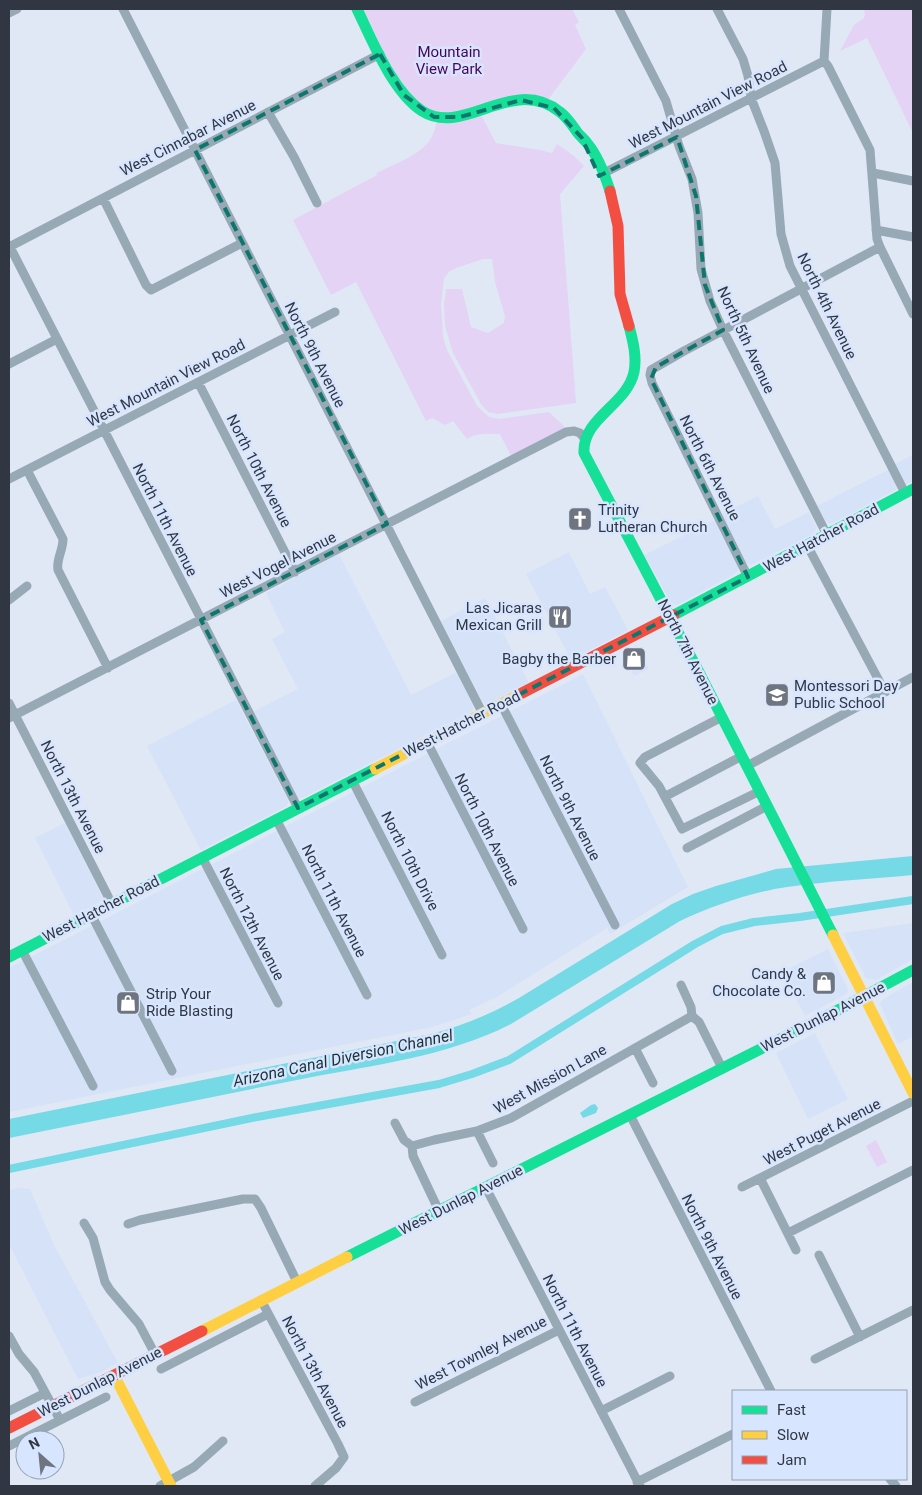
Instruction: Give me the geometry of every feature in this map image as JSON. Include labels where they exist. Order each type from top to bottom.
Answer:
[{"type":"street","points":[[9,13],[17,9]]},
{"type":"street","name":"North 9th Avenue","points":[[123,9],[483,714]]},
{"type":"street","points":[[357,9],[393,79],[404,95],[422,112],[434,117],[450,118],[460,117],[508,101],[535,101],[549,106],[564,115],[582,138],[582,145],[601,175],[608,198],[613,203],[618,224],[620,293],[634,346],[636,362],[630,383],[622,397],[594,425],[585,439]]},
{"type":"street","name":"North 5th Avenue","points":[[619,9],[666,101],[679,146],[692,179],[698,213],[701,269],[710,301],[827,535]]},
{"type":"street","name":"North 4th Avenue","points":[[717,9],[743,59],[751,98],[764,130],[774,163],[784,249],[801,289],[909,491]]},
{"type":"street","points":[[827,9],[824,61],[870,150],[876,230],[880,247],[913,314]]},
{"type":"street","name":"West Cinnabar Avenue","points":[[9,246],[380,54]]},
{"type":"street","name":"West Mountain View Road","points":[[601,175],[824,61]]},
{"type":"street","points":[[268,112],[294,157],[317,203]]},
{"type":"street","points":[[873,173],[913,180]]},
{"type":"street","points":[[103,198],[146,285],[151,290],[242,243]]},
{"type":"street","points":[[876,230],[913,237]]},
{"type":"street","name":"North 11th Avenue","points":[[9,246],[298,808]]},
{"type":"street","points":[[723,330],[880,247]]},
{"type":"street","name":"West Mountain View Road","points":[[9,479],[335,312]]},
{"type":"street","name":"North 6th Avenue","points":[[723,330],[660,364],[652,370],[650,375],[652,383],[748,576]]},
{"type":"street","points":[[9,364],[57,339]]},
{"type":"street","name":"North 10th Avenue","points":[[198,382],[295,572]]},
{"type":"street","name":"West Vogel Avenue","points":[[12,717],[559,436],[585,439]]},
{"type":"street","name":"North 7th Avenue","points":[[585,439],[583,448],[587,460],[722,717],[814,900],[912,1088]]},
{"type":"street","points":[[27,470],[63,539],[63,547],[57,564],[58,570],[108,668]]},
{"type":"street","name":"West Hatcher Road","points":[[9,957],[483,714],[909,491]]},
{"type":"street","points":[[808,545],[885,692]]},
{"type":"street","points":[[9,600],[27,586]]},
{"type":"street","points":[[666,796],[744,761],[913,677]]},
{"type":"street","name":"North 13th Avenue","points":[[9,703],[12,717],[112,904]]},
{"type":"street","name":"North 9th Avenue","points":[[501,704],[615,924]]},
{"type":"street","points":[[722,717],[645,756],[640,763],[666,796],[682,829],[760,791]]},
{"type":"street","name":"North 10th Avenue","points":[[427,742],[523,929]]},
{"type":"street","name":"North 10th Drive","points":[[352,780],[442,955]]},
{"type":"street","points":[[687,848],[768,806]]},
{"type":"street","name":"North 11th Avenue","points":[[276,820],[367,995]]},
{"type":"street","name":"North 12th Avenue","points":[[202,857],[278,1002]]},
{"type":"street","points":[[91,914],[172,1071]]},
{"type":"street","points":[[22,950],[93,1086]]},
{"type":"street","name":"West Dunlap Avenue","points":[[9,1428],[913,970]]},
{"type":"street","points":[[681,985],[691,1007],[692,1016],[698,1022],[722,1068]]},
{"type":"street","name":"West Mission Lane","points":[[412,1146],[477,1131],[523,1113],[692,1016]]},
{"type":"street","points":[[635,1048],[653,1083]]},
{"type":"street","name":"West Puget Avenue","points":[[742,1187],[913,1101]]},
{"type":"street","name":"North 9th Avenue","points":[[630,1115],[770,1390]]},
{"type":"street","points":[[395,1123],[404,1140],[412,1146],[413,1156],[439,1211]]},
{"type":"street","points":[[477,1131],[493,1163]]},
{"type":"street","points":[[788,1233],[913,1170]]},
{"type":"street","points":[[760,1178],[796,1250]]},
{"type":"street","name":"North 11th Avenue","points":[[486,1188],[638,1484]]},
{"type":"street","points":[[128,1224],[243,1199],[254,1200],[261,1208],[297,1282]]},
{"type":"street","points":[[84,1223],[93,1238],[105,1282],[139,1324],[155,1354]]},
{"type":"street","points":[[819,1255],[860,1337]]},
{"type":"street","name":"North 13th Avenue","points":[[261,1300],[344,1457],[336,1468],[315,1486]]},
{"type":"street","points":[[815,1359],[913,1310]]},
{"type":"street","name":"West Dunlap Avenue","points":[[161,1369],[268,1314]]},
{"type":"street","name":"West Townley Avenue","points":[[415,1402],[559,1330]]},
{"type":"street","points":[[9,1336],[19,1354],[34,1372],[60,1420]]},
{"type":"street","points":[[114,1375],[167,1485],[194,1467],[224,1441]]},
{"type":"street","points":[[601,1411],[670,1376]]},
{"type":"street","name":"West Dunlap Avenue","points":[[9,1411],[45,1393]]},
{"type":"street","name":"West Dunlap Avenue","points":[[9,1446],[106,1397]]},
{"type":"street","points":[[638,1484],[732,1435]]},
{"type":"highlighted area","points":[[380,54],[404,95],[434,117],[460,117],[521,100],[554,108],[582,138],[599,176],[677,137],[696,196],[705,285],[723,330],[656,367],[651,379],[748,577],[298,808],[201,620],[387,524],[195,150]]},
{"type":"shaded area","points":[[913,455],[913,481],[831,524],[825,521],[817,506],[896,466],[895,464]]},
{"type":"shaded area","points":[[758,496],[775,529],[809,512],[817,528],[813,534],[751,565],[746,563],[722,514]]},
{"type":"shaded area","points":[[715,520],[738,567],[738,571],[677,605],[674,604],[671,602],[644,555]]},
{"type":"shaded area","points":[[569,552],[590,594],[605,587],[628,630],[571,660],[526,574]]},
{"type":"shaded area","points":[[339,554],[411,695],[457,672],[473,705],[473,709],[471,712],[299,798],[253,712],[298,689],[272,639],[285,632],[266,593]]},
{"type":"shaded area","points":[[485,598],[529,683],[489,703],[482,701],[441,621]]},
{"type":"shaded area","points":[[637,645],[649,669],[634,676],[622,653]]},
{"type":"shaded area","points":[[583,674],[688,887],[610,934],[607,928],[497,997],[469,1010],[472,1014],[432,1027],[9,1112],[9,968]]},
{"type":"shaded area","points":[[236,700],[288,800],[288,804],[201,850],[147,746]]},
{"type":"shaded area","points":[[65,823],[102,896],[100,902],[74,916],[35,838]]},
{"type":"shaded area","points":[[913,923],[913,959],[876,980],[866,978],[843,933]]},
{"type":"shaded area","points":[[828,949],[848,992],[805,1016],[782,972]]},
{"type":"shaded area","points":[[913,982],[913,1036],[898,1044],[880,1004],[883,999]]},
{"type":"shaded area","points":[[815,1033],[848,1099],[808,1119],[776,1053]]},
{"type":"shaded area","points":[[30,1189],[54,1245],[118,1363],[101,1372],[78,1379],[9,1244],[9,1190]]},
{"type":"green space","name":"Mountain View Park","points":[[363,9],[572,9],[579,22],[575,25],[586,49],[547,101],[450,114],[435,113],[412,99],[388,61]]},
{"type":"green space","points":[[864,9],[913,9],[913,133],[867,38],[840,51],[854,25],[864,18]]},
{"type":"green space","points":[[481,115],[496,143],[552,153],[557,144],[584,166],[560,194],[576,403],[498,414],[488,412],[481,404],[453,353],[445,326],[444,303],[446,289],[462,289],[471,327],[488,333],[504,323],[505,316],[495,282],[492,259],[483,259],[456,268],[450,271],[444,278],[441,304],[443,337],[447,350],[477,406],[489,417],[500,419],[549,412],[565,428],[511,456],[500,434],[479,434],[467,439],[453,421],[445,425],[432,418],[426,421],[356,282],[331,295],[293,220],[420,150],[431,138],[437,121]]},
{"type":"green space","points":[[876,1140],[887,1162],[877,1167],[866,1146]]},
{"type":"water","name":"Arizona Canal Diversion Channel","points":[[913,856],[913,875],[818,883],[774,889],[732,900],[692,915],[511,1024],[463,1044],[385,1064],[9,1138],[9,1119],[443,1031],[487,1014],[519,998],[672,904],[716,886],[776,869]]},
{"type":"water","points":[[595,1104],[598,1108],[596,1113],[583,1118],[580,1113]]},
{"type":"waterway","points":[[9,1169],[257,1117],[439,1084],[509,1060],[695,944],[722,930],[754,922],[913,900]]},
{"type":"traffic: fast","points":[[357,9],[376,50],[392,78],[401,91],[422,111],[438,117],[455,117],[506,102],[524,100],[542,102],[563,114],[591,148],[601,166],[610,191]]},
{"type":"traffic: fast","points":[[629,326],[635,355],[634,372],[630,384],[590,430],[585,441],[584,453],[701,676],[833,935]]},
{"type":"traffic: fast","points":[[674,615],[913,489]]},
{"type":"traffic: fast","points":[[9,957],[375,769]]},
{"type":"traffic: fast","points":[[347,1257],[840,1009],[913,970]]},
{"type":"traffic: slow","points":[[375,769],[522,693]]},
{"type":"traffic: slow","points":[[833,935],[913,1093]]},
{"type":"traffic: slow","points":[[202,1331],[347,1257]]},
{"type":"traffic: slow","points":[[114,1375],[171,1486]]},
{"type":"traffic: jam","points":[[610,191],[618,226],[620,294],[629,326]]},
{"type":"traffic: jam","points":[[522,693],[674,615]]},
{"type":"traffic: jam","points":[[9,1428],[202,1331]]},
{"type":"place","name":"Trinity Lutheran Church","points":[[580,519]]},
{"type":"place","name":"Las Jicaras Mexican Grill","points":[[560,617]]},
{"type":"place","name":"Bagby the Barber","points":[[634,659]]},
{"type":"place","name":"Montessori Day Public School","points":[[777,695]]},
{"type":"place","name":"Candy & Chocolate Co.","points":[[824,983]]},
{"type":"place","name":"Strip Your Ride Blasting","points":[[128,1003]]}]
